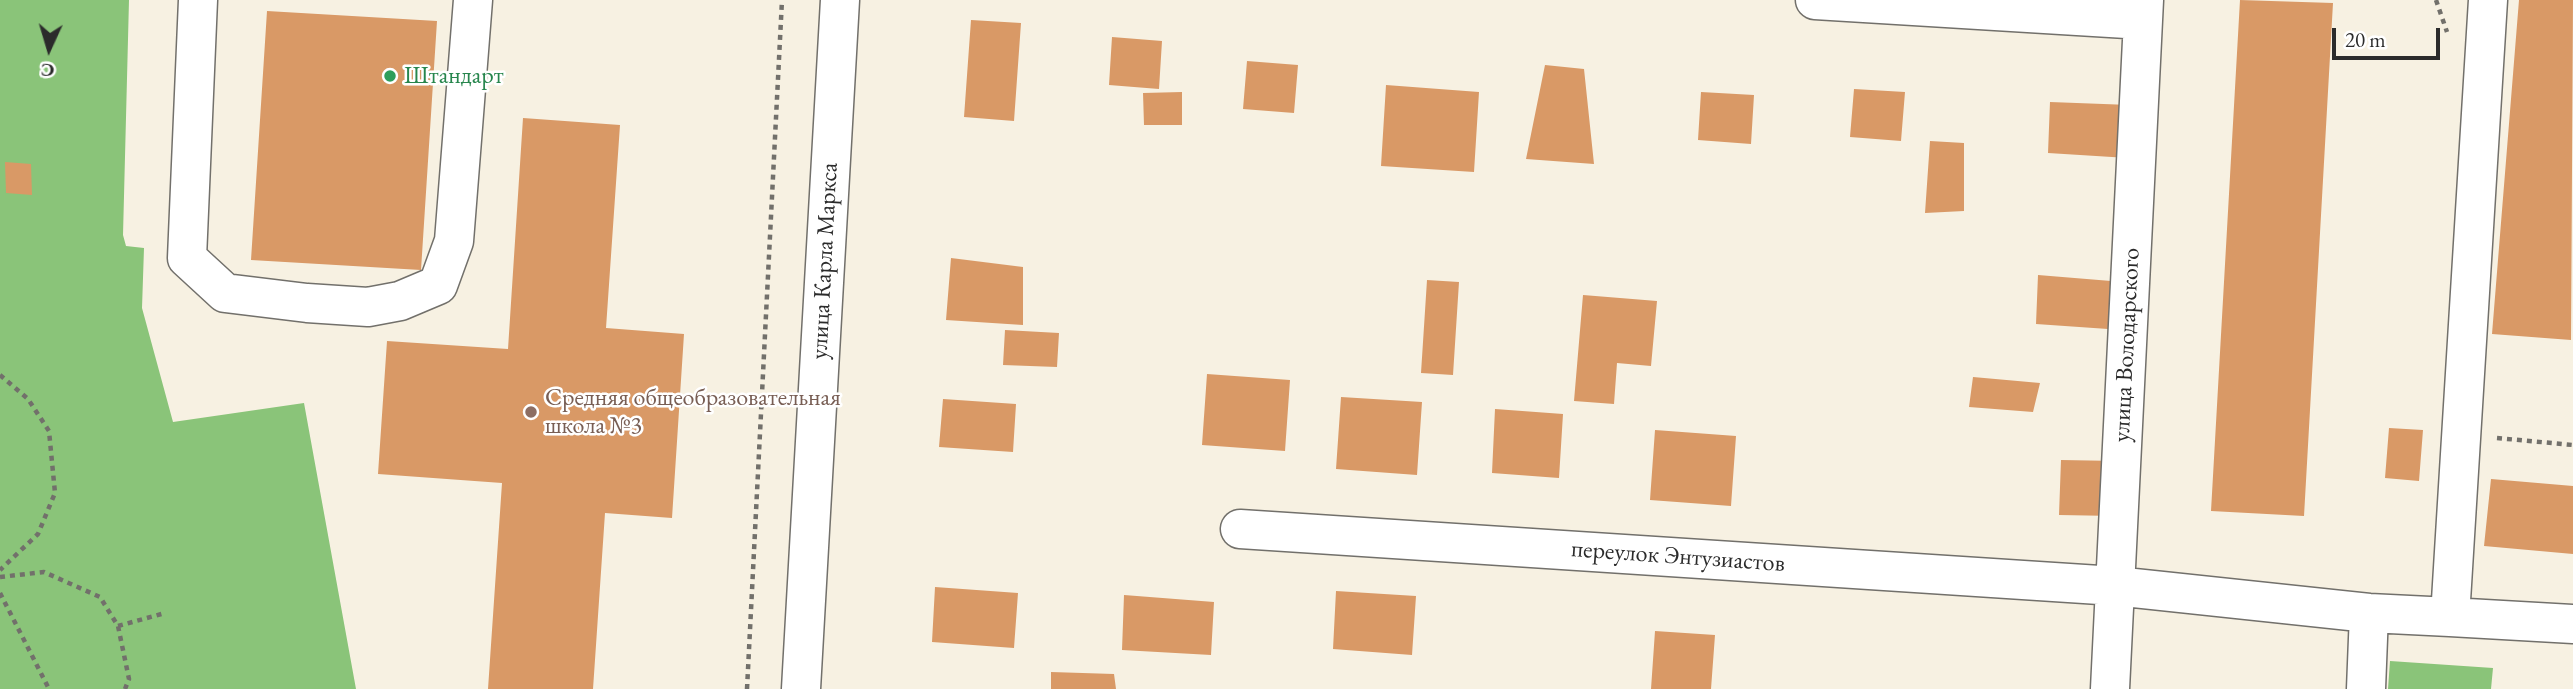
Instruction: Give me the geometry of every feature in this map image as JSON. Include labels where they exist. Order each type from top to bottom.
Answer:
[{"type":"street","points":[[198,0],[187,258],[225,293],[368,307],[400,300],[438,285],[454,241],[473,0]]},
{"type":"street","name":"улица Карла Маркса","points":[[801,689],[840,0]]},
{"type":"street","points":[[1815,0],[2144,10]]},
{"type":"street","points":[[2450,617],[2488,0]]},
{"type":"street","name":"улица Володарского","points":[[2110,689],[2144,10]]},
{"type":"street","name":"переулок Энтузиастов","points":[[1240,529],[2115,586],[2370,613],[2573,624]]},
{"type":"street","points":[[2366,689],[2370,613]]},
{"type":"path","points":[[747,689],[782,0]]},
{"type":"path","points":[[0,375],[28,399],[49,431],[55,493],[38,534],[0,570]]},
{"type":"path","points":[[2461,435],[2573,445]]},
{"type":"path","points":[[0,577],[44,572],[100,597],[118,626],[129,679],[125,689]]},
{"type":"path","points":[[0,593],[49,689]]},
{"type":"path","points":[[118,626],[165,613]]},
{"type":"green space","points":[[0,0],[129,0],[123,235],[126,246],[144,248],[142,308],[173,422],[304,403],[356,689],[0,689]]},
{"type":"green space","points":[[2390,661],[2493,668],[2491,689],[2388,689]]},
{"type":"building","points":[[2240,0],[2333,3],[2304,516],[2211,511]]},
{"type":"building","points":[[2519,0],[2573,0],[2571,340],[2492,334]]},
{"type":"building","points":[[267,11],[437,21],[421,270],[251,260]]},
{"type":"building","points":[[971,20],[1021,23],[1014,121],[964,117]]},
{"type":"building","points":[[1112,37],[1162,41],[1159,89],[1109,85]]},
{"type":"building","points":[[1247,61],[1298,65],[1294,113],[1243,109]]},
{"type":"building","points":[[1545,65],[1584,69],[1594,164],[1526,159]]},
{"type":"building","points":[[1386,85],[1479,92],[1474,172],[1381,166]]},
{"type":"building","points":[[1854,89],[1905,92],[1901,141],[1850,137]]},
{"type":"building","points":[[1182,92],[1182,125],[1144,125],[1143,93]]},
{"type":"building","points":[[1701,92],[1754,95],[1751,144],[1698,140]]},
{"type":"building","points":[[2050,102],[2130,105],[2128,158],[2048,153]]},
{"type":"building","name":"Средняя общеобразовательная школа №3","points":[[523,118],[620,125],[606,328],[684,334],[672,518],[605,513],[593,689],[488,689],[502,483],[378,474],[387,341],[508,349]]},
{"type":"building","points":[[1930,141],[1964,143],[1964,211],[1925,213]]},
{"type":"building","points":[[5,162],[31,164],[32,195],[6,193]]},
{"type":"building","points":[[951,258],[1023,267],[1023,325],[946,320]]},
{"type":"building","points":[[2038,275],[2111,281],[2108,329],[2036,324]]},
{"type":"building","points":[[1427,280],[1459,282],[1453,375],[1421,373]]},
{"type":"building","points":[[1583,295],[1657,301],[1651,366],[1617,363],[1614,404],[1574,401]]},
{"type":"building","points":[[1005,330],[1059,333],[1057,367],[1003,365]]},
{"type":"building","points":[[1207,374],[1290,380],[1285,451],[1202,445]]},
{"type":"building","points":[[1973,377],[2040,383],[2033,412],[1969,407]]},
{"type":"building","points":[[1341,397],[1422,402],[1417,475],[1336,469]]},
{"type":"building","points":[[943,399],[1016,404],[1013,452],[939,447]]},
{"type":"building","points":[[1495,409],[1563,414],[1559,478],[1492,473]]},
{"type":"building","points":[[2389,428],[2423,430],[2419,481],[2385,478]]},
{"type":"building","points":[[1655,430],[1736,436],[1731,506],[1650,500]]},
{"type":"building","points":[[2061,460],[2118,461],[2115,516],[2059,515]]},
{"type":"building","points":[[2491,479],[2573,486],[2573,554],[2484,546]]},
{"type":"building","points":[[935,587],[1018,593],[1014,648],[932,642]]},
{"type":"building","points":[[1336,591],[1416,596],[1412,655],[1333,649]]},
{"type":"building","points":[[1124,595],[1214,602],[1211,655],[1122,650]]},
{"type":"building","points":[[1655,631],[1715,635],[1711,689],[1651,689]]},
{"type":"building","points":[[1051,672],[1114,674],[1116,689],[1051,689]]},
{"type":"place","name":"Штандарт","points":[[390,76]]},
{"type":"place","name":"Средняя общеобразовательная школа №3","points":[[531,412]]}]
